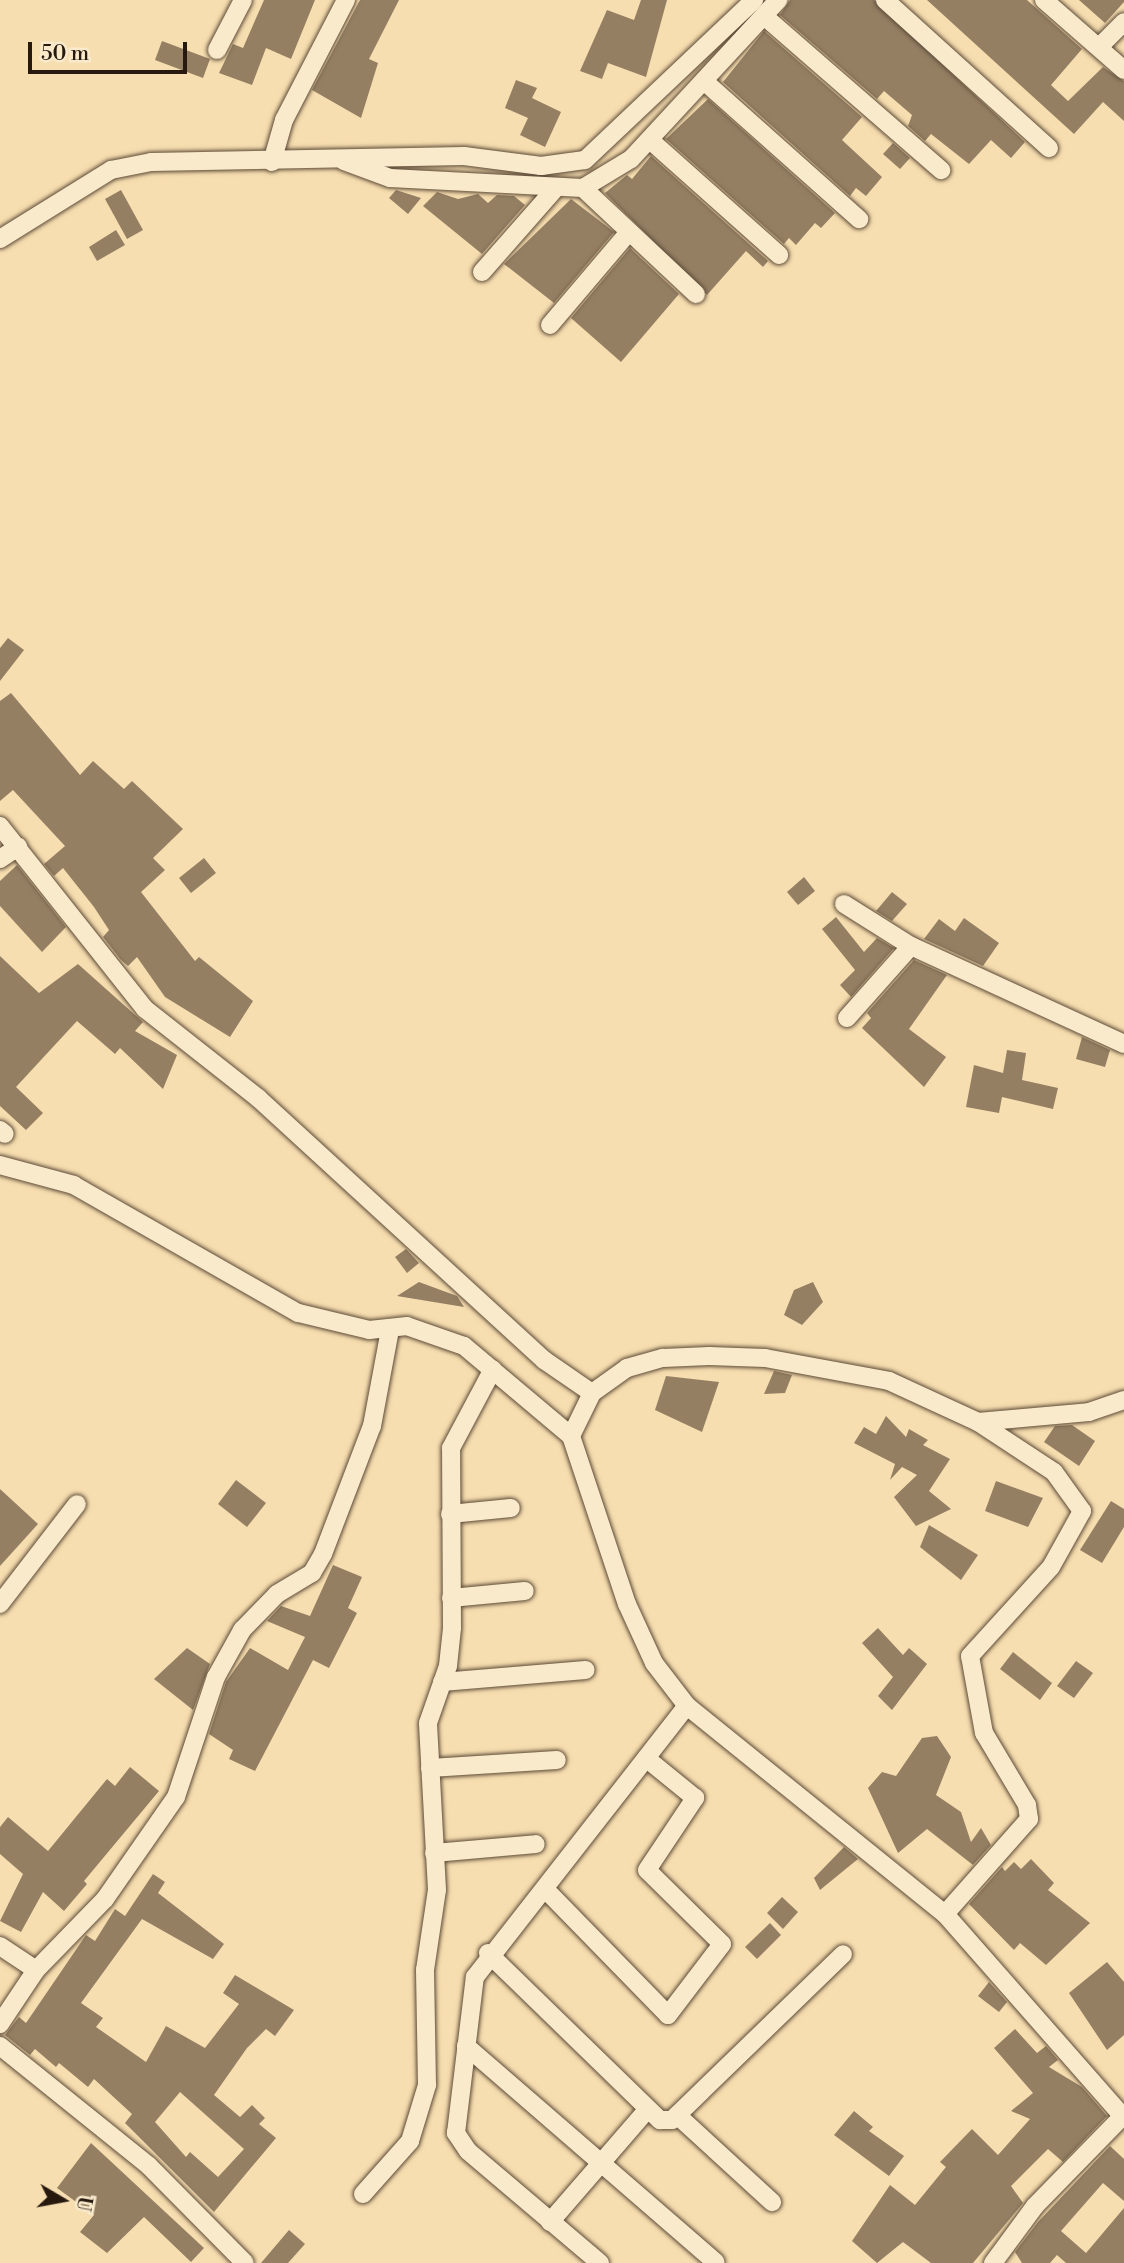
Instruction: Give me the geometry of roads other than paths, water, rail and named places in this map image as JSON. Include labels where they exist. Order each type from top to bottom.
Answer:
[{"type":"street","points":[[217,50],[243,0]]},
{"type":"street","points":[[272,162],[284,120],[346,0]]},
{"type":"street","points":[[0,239],[111,170],[150,162],[272,162],[464,156],[541,166],[585,160],[754,0]]},
{"type":"street","points":[[335,158],[390,178],[555,189],[583,188],[650,140],[778,0]]},
{"type":"street","points":[[884,0],[1049,148]]},
{"type":"street","points":[[1044,0],[1124,70]]},
{"type":"street","points":[[764,16],[941,170]]},
{"type":"street","points":[[1099,47],[1124,22]]},
{"type":"street","points":[[704,81],[859,219]]},
{"type":"street","points":[[650,140],[779,255]]},
{"type":"street","points":[[583,188],[696,294]]},
{"type":"street","points":[[482,272],[555,189]]},
{"type":"street","points":[[550,325],[629,232]]},
{"type":"street","points":[[0,826],[145,1009],[258,1098],[544,1360],[592,1393]]},
{"type":"street","points":[[0,859],[18,847]]},
{"type":"street","points":[[845,904],[911,946],[1124,1044]]},
{"type":"street","points":[[847,1018],[911,946]]},
{"type":"street","points":[[0,1165],[74,1185],[298,1312],[390,1330],[433,1333],[464,1346],[571,1436],[627,1604],[654,1663],[687,1706],[945,1914],[1123,2118],[1035,2207],[993,2263]]},
{"type":"street","points":[[0,2024],[36,1970],[105,1899],[176,1797],[216,1677],[242,1630],[277,1594],[312,1573],[323,1554],[372,1426],[390,1330]]},
{"type":"street","points":[[571,1436],[592,1393],[627,1368],[663,1358],[765,1358],[889,1381],[978,1422],[1054,1472],[1082,1511],[1051,1567],[970,1656],[984,1733],[1027,1805],[1029,1819],[945,1914]]},
{"type":"street","points":[[363,2194],[410,2141],[427,2085],[425,1970],[435,1853],[428,1723],[442,1682],[452,1598],[452,1448],[493,1369]]},
{"type":"street","points":[[978,1422],[1089,1412],[1124,1400]]},
{"type":"street","points":[[0,1604],[77,1504]]},
{"type":"street","points":[[450,1514],[512,1508]]},
{"type":"street","points":[[452,1598],[526,1591]]},
{"type":"street","points":[[442,1682],[585,1671]]},
{"type":"street","points":[[600,2263],[550,2222],[456,2133],[475,1977],[488,1952],[545,1889],[687,1706]]},
{"type":"street","points":[[545,1889],[668,2015],[722,1944],[647,1870],[695,1798],[646,1758]]},
{"type":"street","points":[[430,1768],[556,1760]]},
{"type":"street","points":[[435,1853],[536,1844]]},
{"type":"street","points":[[0,1946],[36,1970]]},
{"type":"street","points":[[488,1952],[660,2120],[677,2115],[844,1954]]},
{"type":"street","points":[[0,2046],[149,2166],[245,2263]]},
{"type":"street","points":[[466,2046],[715,2262]]},
{"type":"street","points":[[550,2222],[647,2110]]},
{"type":"street","points":[[677,2115],[772,2202]]}]
